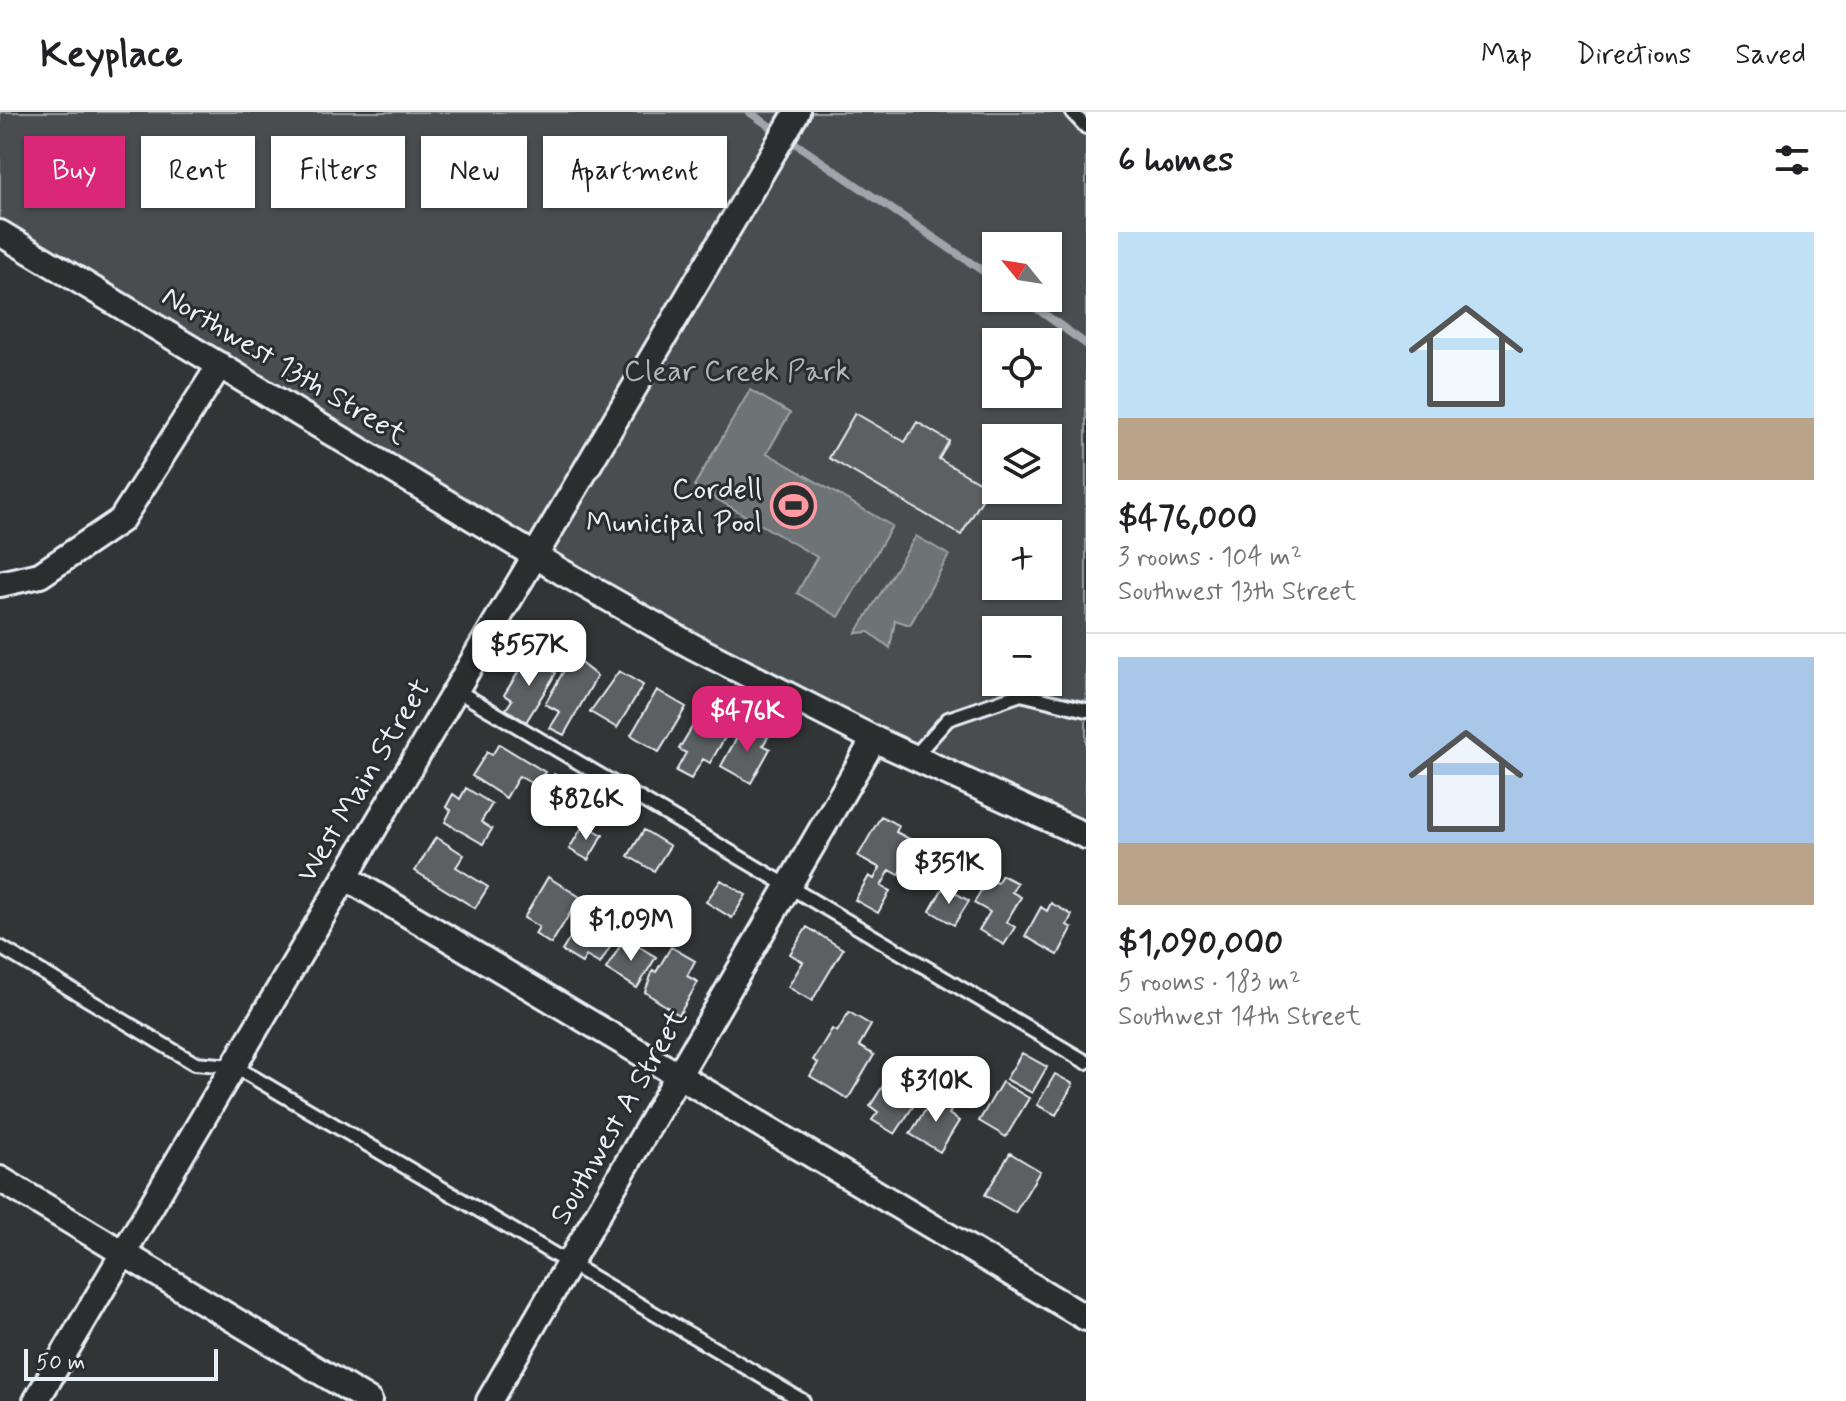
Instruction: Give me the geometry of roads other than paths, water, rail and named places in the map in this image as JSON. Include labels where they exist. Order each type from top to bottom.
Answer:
[{"type":"street","name":"West Main Street","points":[[36,1401],[797,112]]},
{"type":"street","name":"Northwest 13th Street","points":[[0,233],[692,646],[874,739],[1086,836]]},
{"type":"street","points":[[0,584],[40,575],[121,520],[220,365]]},
{"type":"street","name":"Southwest A Street","points":[[489,1401],[874,739]]},
{"type":"street","points":[[345,877],[1086,1318]]},
{"type":"street","points":[[0,1179],[369,1401]]},
{"type":"lane","points":[[1072,112],[1086,127]]},
{"type":"lane","points":[[456,690],[788,889],[1086,1062]]},
{"type":"lane","points":[[914,757],[948,719],[1021,694],[1086,710]]},
{"type":"lane","points":[[0,947],[194,1063],[234,1066],[803,1401]]},
{"type":"waterway","points":[[749,112],[982,270]]},
{"type":"waterway","points":[[1041,312],[1086,344]]},
{"type":"place","name":"Cordell Municipal Pool","points":[[793,506]]},
{"type":"park label","name":"Clear Creek Park","points":[[737,371]]}]
